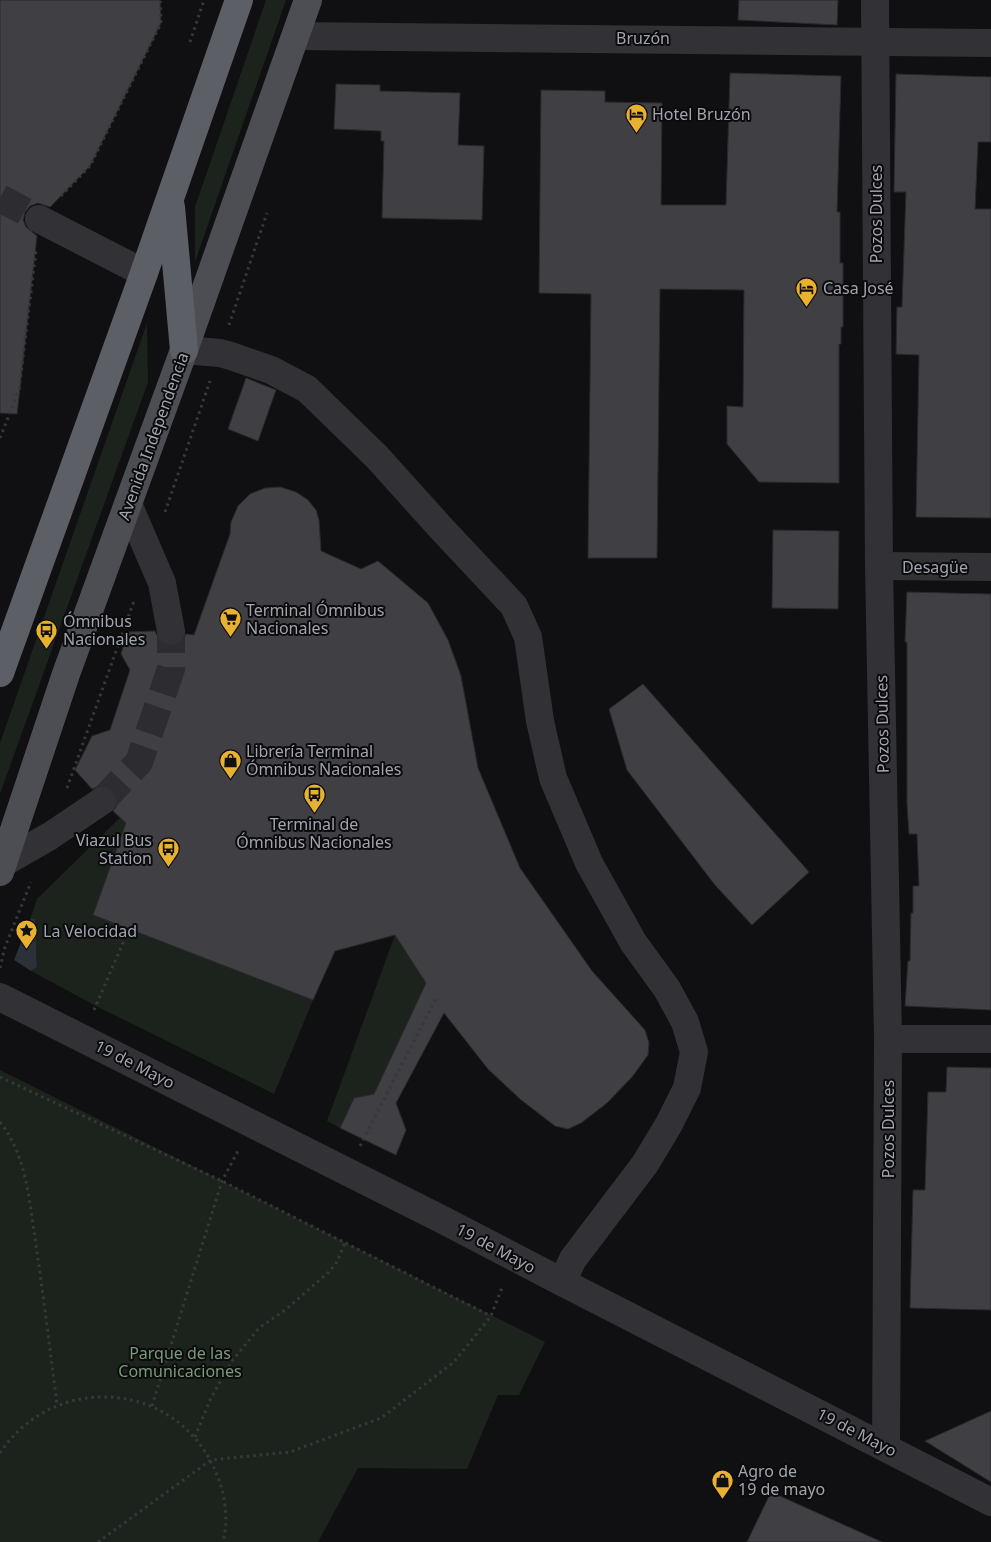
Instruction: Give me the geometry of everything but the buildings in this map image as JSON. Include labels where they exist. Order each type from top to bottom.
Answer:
[{"type":"highway","points":[[0,673],[144,273],[239,0]]},
{"type":"highway","points":[[170,198],[184,350]]},
{"type":"main road","name":"Avenida Independencia","points":[[2,868],[66,674],[184,350],[308,0]]},
{"type":"street","name":"Pozos Dulces","points":[[875,0],[879,566],[888,1039],[886,1448]]},
{"type":"street","name":"Bruzón","points":[[296,36],[991,42]]},
{"type":"street","points":[[40,219],[144,273]]},
{"type":"street","points":[[184,350],[220,353],[271,370],[307,389],[378,457],[514,606],[528,637],[540,721],[552,778],[589,863],[633,942],[667,989],[685,1022],[694,1052],[687,1088],[669,1124],[645,1164],[573,1259],[562,1282]]},
{"type":"street","points":[[128,504],[162,583],[171,631]]},
{"type":"street","name":"Desagüe","points":[[879,566],[991,567]]},
{"type":"street","points":[[2,868],[102,801]]},
{"type":"street","name":"19 de Mayo","points":[[0,997],[514,1257],[991,1502]]},
{"type":"street","points":[[888,1039],[991,1039]]},
{"type":"path","points":[[66,789],[150,556],[270,204]]},
{"type":"path","points":[[0,968],[5,947],[32,878]]},
{"type":"path","points":[[92,1015],[129,929]]},
{"type":"path","points":[[0,944],[5,947]]},
{"type":"path","points":[[358,1149],[436,998]]},
{"type":"path","points":[[0,1077],[222,1181],[491,1316]]},
{"type":"path","points":[[0,1122],[8,1132],[19,1155],[30,1198],[57,1405]]},
{"type":"path","points":[[152,1406],[222,1181],[253,1124]]},
{"type":"path","points":[[194,1437],[210,1400],[232,1361],[258,1328],[285,1310],[329,1272],[345,1242]]},
{"type":"path","points":[[98,1542],[210,1460],[290,1452],[381,1418],[454,1362],[491,1316],[514,1257]]},
{"type":"path","points":[[0,1453],[7,1442],[22,1427],[38,1414],[57,1405],[88,1397],[104,1396],[120,1397],[152,1406],[175,1420],[194,1437],[210,1460],[222,1490],[225,1506],[226,1522],[223,1542]]},
{"type":"green space","points":[[266,0],[286,0],[195,262],[195,207]]},
{"type":"green space","points":[[147,323],[148,382],[0,794],[0,743]]},
{"type":"green space","points":[[133,805],[93,915],[313,1000],[274,1094],[96,1006],[31,971],[37,967],[35,919],[30,919],[37,899]]},
{"type":"green space","points":[[395,935],[426,983],[374,1094],[354,1098],[340,1128],[327,1121]]},
{"type":"green space","name":"Parque de las Comunicaciones","points":[[0,1070],[545,1342],[519,1395],[498,1395],[467,1469],[358,1468],[318,1542],[0,1542]]},
{"type":"shaded area","points":[[30,919],[35,919],[37,967],[31,971],[14,960]]},
{"type":"tunnel","points":[[0,198],[39,219]]},
{"type":"tunnel","points":[[102,801],[139,762],[171,669],[171,631]]},
{"type":"place","name":"Hotel Bruzón","points":[[636,133]]},
{"type":"place","name":"Casa José","points":[[807,307]]},
{"type":"place","name":"Terminal Ómnibus Nacionales","points":[[230,638]]},
{"type":"place","name":"Ómnibus Nacionales","points":[[47,649]]},
{"type":"place","name":"Librería Terminal Ómnibus Nacionales","points":[[230,779]]},
{"type":"place","name":"Terminal de Ómnibus Nacionales","points":[[314,814]]},
{"type":"place","name":"Viazul Bus Station","points":[[168,868]]},
{"type":"place","name":"La Velocidad","points":[[27,950]]},
{"type":"place","name":"Agro de 19 de mayo","points":[[722,1499]]}]
